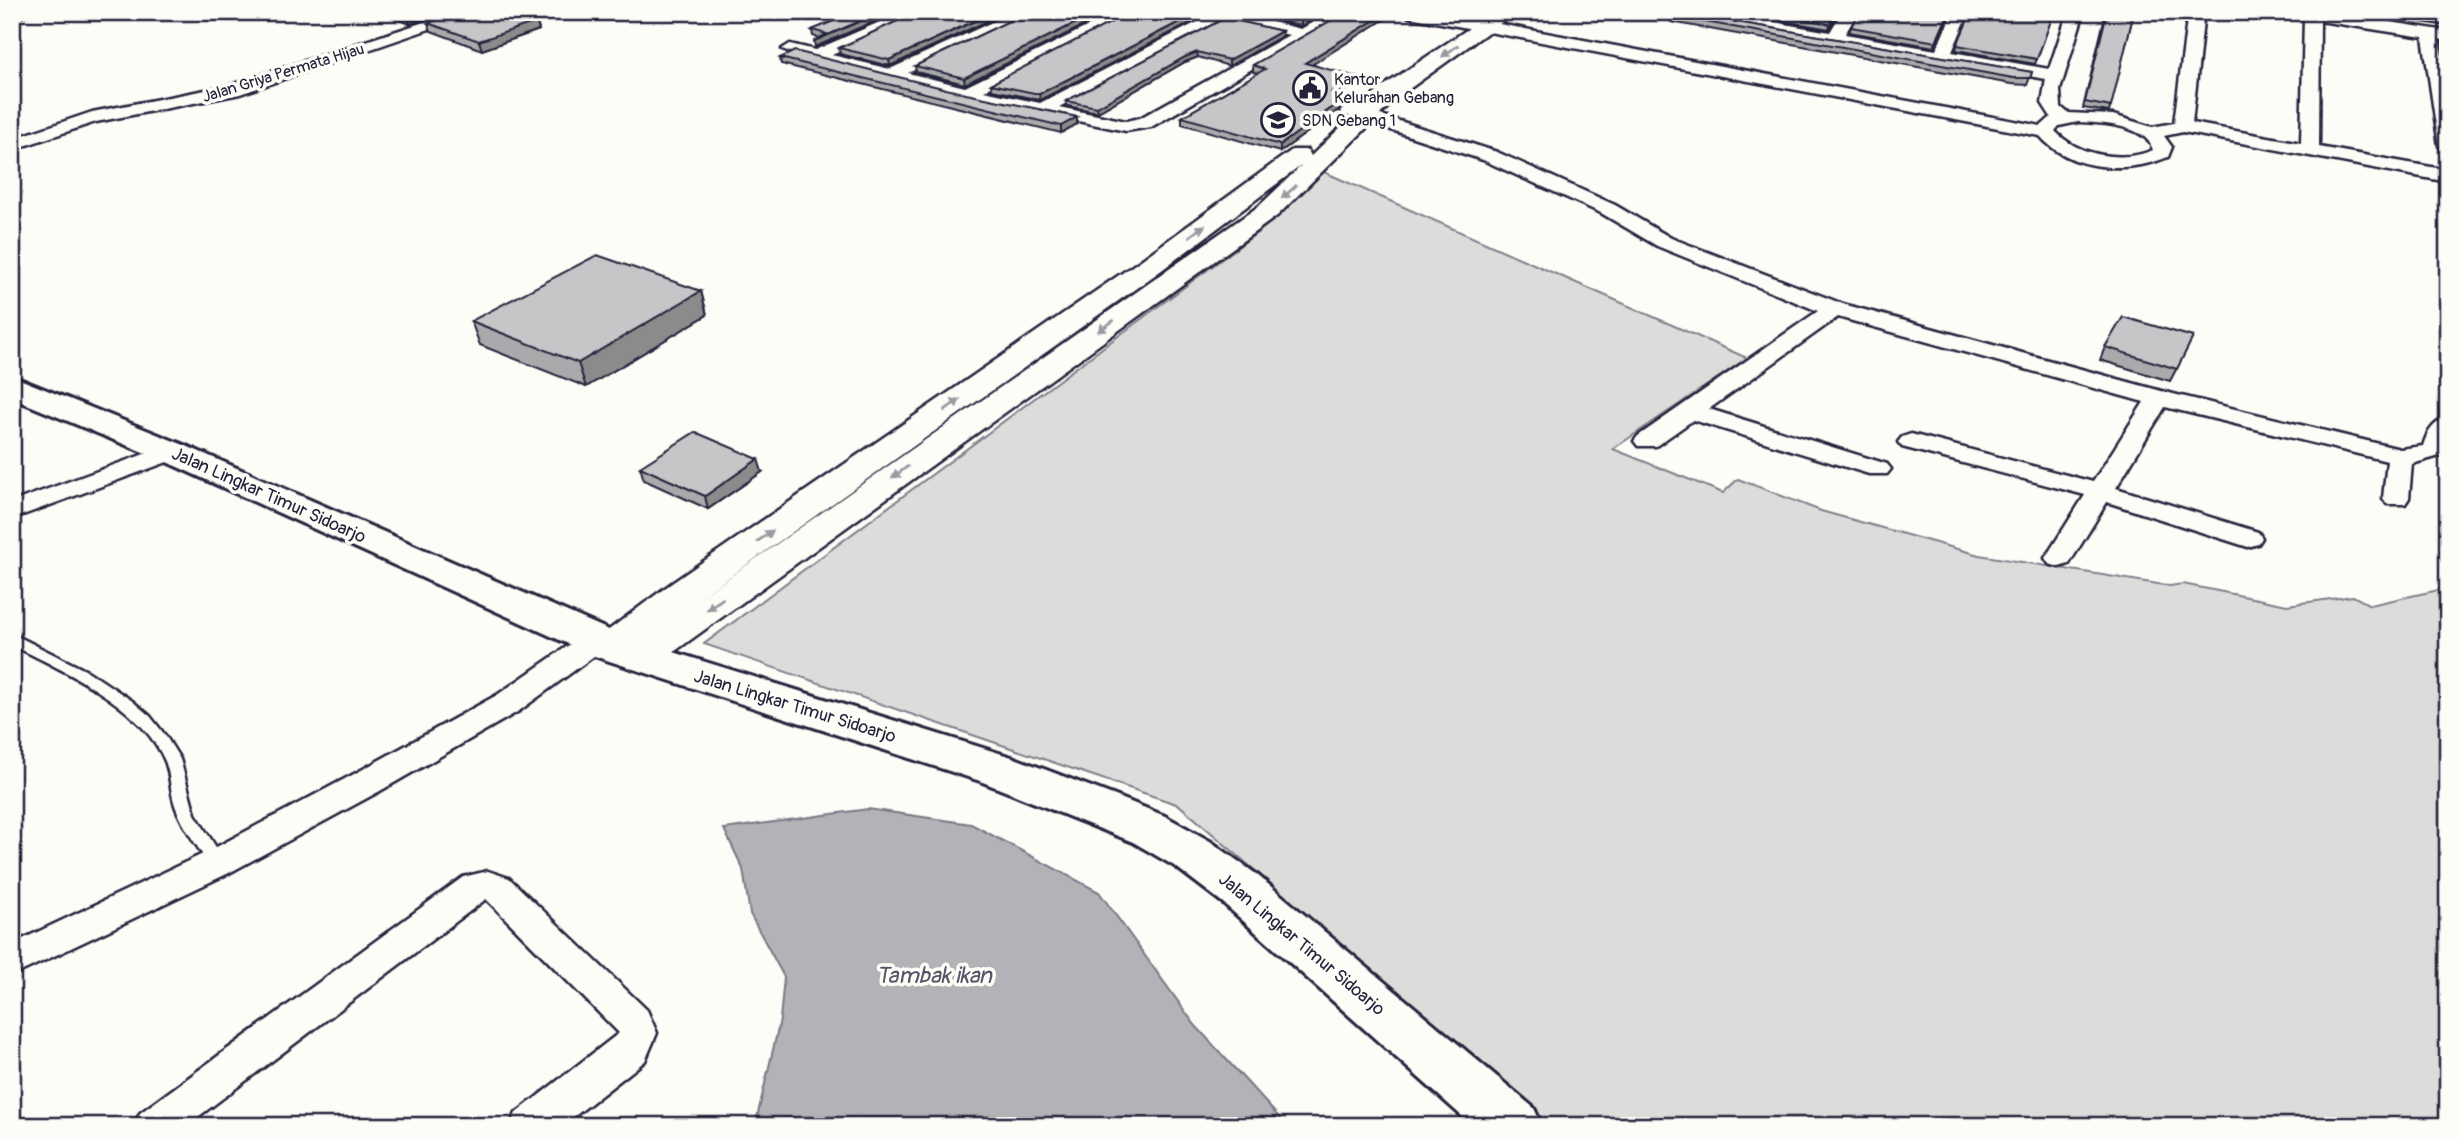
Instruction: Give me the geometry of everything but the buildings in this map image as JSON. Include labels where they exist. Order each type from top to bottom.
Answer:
[{"type":"main road","name":"Jalan Lingkar Timur Sidoarjo","points":[[12,386],[172,452],[615,649],[996,769],[1149,829],[1193,854],[1239,888],[1514,1126]]},
{"type":"street","points":[[12,15],[24,12]]},
{"type":"street","name":"Jalan Griya Permata Hijau","points":[[12,145],[113,112],[234,90],[471,12]]},
{"type":"street","points":[[815,56],[917,12]]},
{"type":"street","points":[[892,74],[1027,12]]},
{"type":"street","points":[[967,93],[1130,12]]},
{"type":"street","points":[[790,49],[967,93],[1125,126],[1136,125],[1343,12]]},
{"type":"street","points":[[1409,12],[1461,23]]},
{"type":"street","points":[[1688,12],[1741,17],[1835,37],[2054,75]]},
{"type":"street","points":[[1835,37],[1850,12]]},
{"type":"street","points":[[1942,56],[1961,12]]},
{"type":"street","points":[[1358,112],[1397,64],[1461,23],[1491,16],[1577,39],[2054,124],[2096,118],[2148,133],[2163,147],[2161,153],[2140,161],[2124,162],[2069,150],[2056,143],[2054,124],[2053,111],[2049,103],[2054,75],[2076,12]]},
{"type":"street","points":[[2183,127],[2196,12]]},
{"type":"street","points":[[2293,12],[2448,36]]},
{"type":"street","points":[[1042,109],[1217,14],[1303,34]]},
{"type":"street","points":[[2310,150],[2312,15]]},
{"type":"street","points":[[12,961],[217,863],[508,703],[615,649],[682,593],[917,445],[1164,270],[1290,162],[1491,16]]},
{"type":"street","points":[[2430,33],[2448,146]]},
{"type":"street","points":[[1358,112],[1490,156],[1608,209],[1664,242],[1779,290],[1835,309],[2158,398],[2400,457],[2422,455],[2434,450],[2445,433]]},
{"type":"street","points":[[2148,133],[2183,127],[2448,176]]},
{"type":"street","points":[[1647,441],[1835,309]]},
{"type":"street","points":[[2059,558],[2158,398]]},
{"type":"street","points":[[1690,411],[1878,469]]},
{"type":"street","points":[[1911,442],[2099,491],[2248,538]]},
{"type":"street","points":[[12,511],[172,452]]},
{"type":"street","points":[[2396,498],[2400,457]]},
{"type":"street","points":[[154,1126],[475,887],[488,884],[497,888],[634,1023],[638,1033],[631,1049],[530,1126]]},
{"type":"lane","points":[[19,642],[88,677],[120,700],[150,729],[172,759],[185,810],[217,863]]},
{"type":"shaded area","points":[[1324,172],[1747,358],[1613,449],[1723,493],[1738,479],[1821,511],[1979,555],[2170,586],[2183,584],[2287,605],[2353,596],[2370,605],[2448,588],[2448,1126],[1551,1126],[1179,805],[704,644],[1265,227]]},
{"type":"water","name":"Tambak ikan","points":[[868,809],[971,824],[1099,892],[1195,1025],[1287,1126],[755,1126],[780,1020],[784,977],[750,914],[743,869],[724,829]]},
{"type":"place","name":"Kantor Kelurahan Gebang","points":[[1310,88]]},
{"type":"place","name":"SDN Gebang 1","points":[[1278,120]]}]
